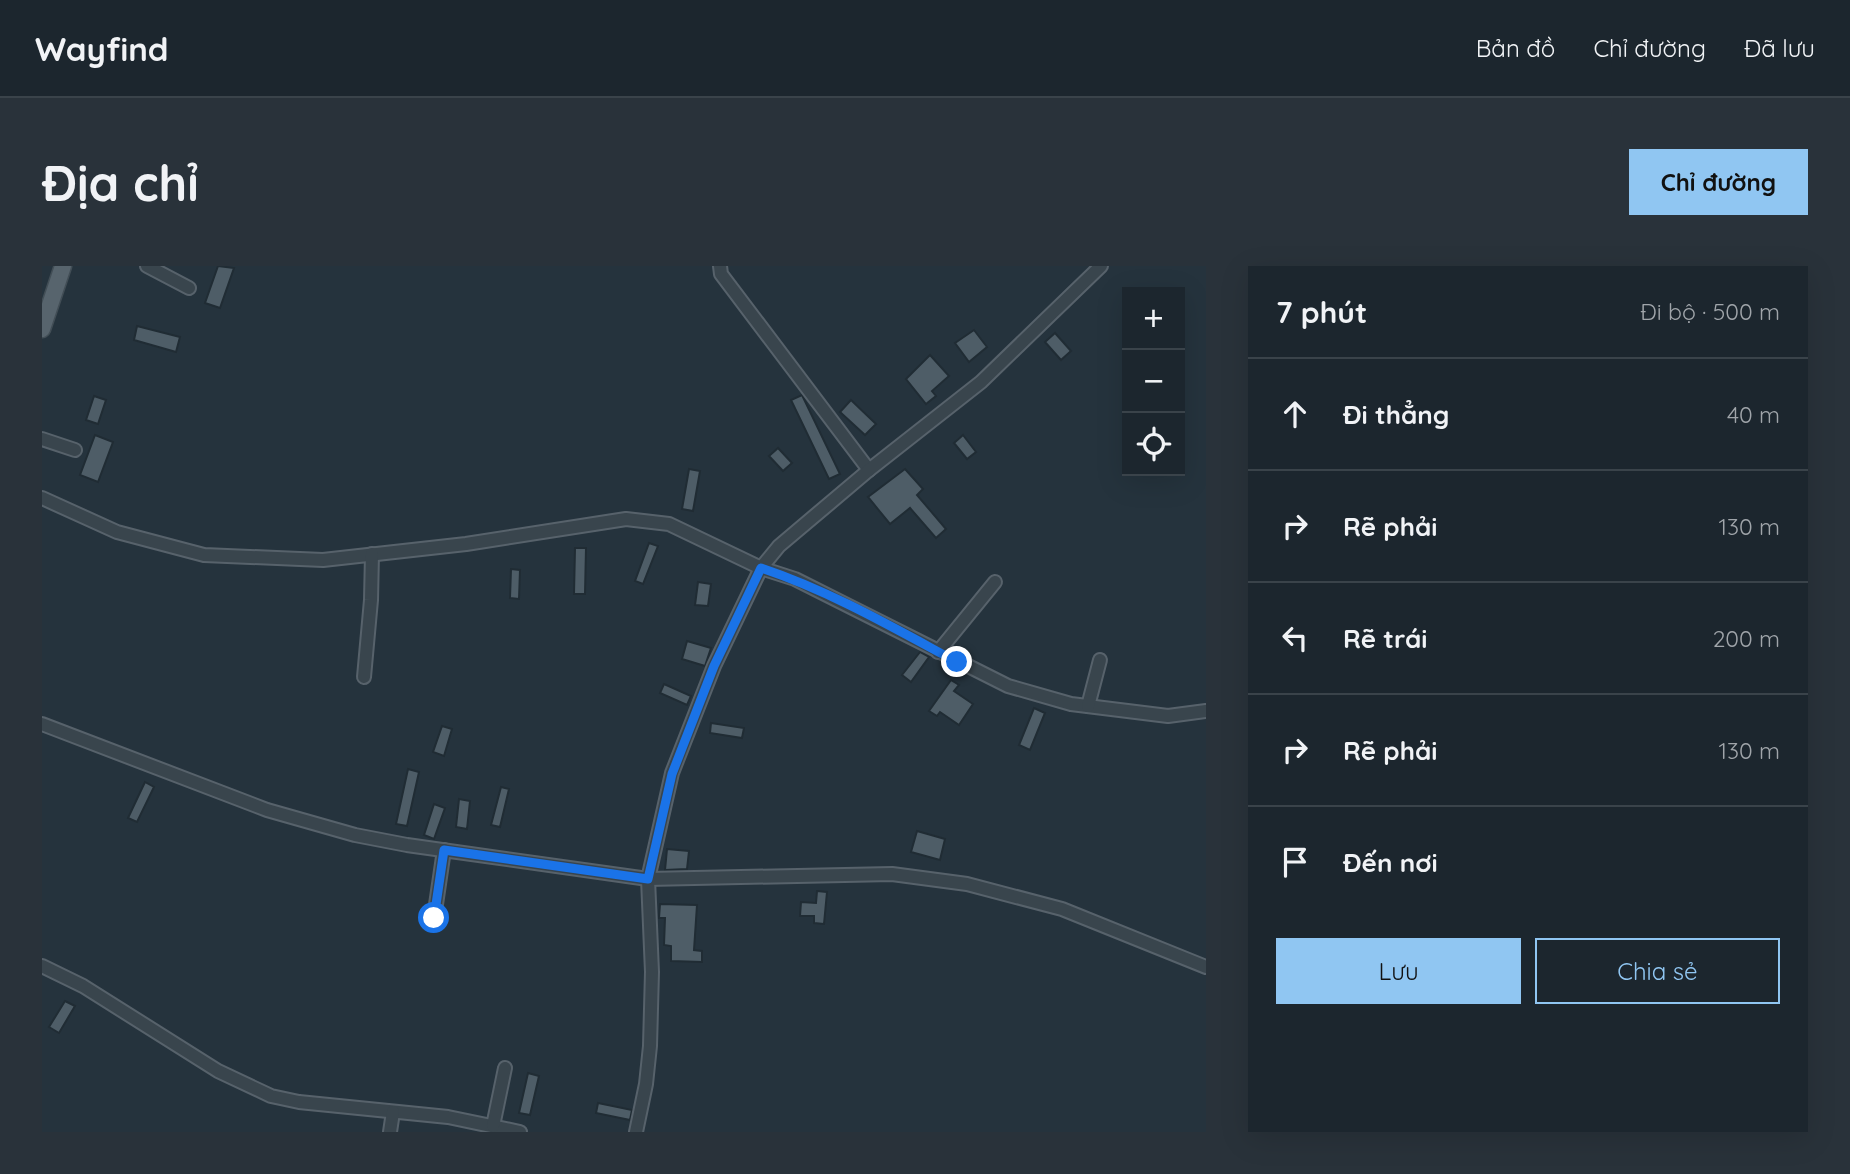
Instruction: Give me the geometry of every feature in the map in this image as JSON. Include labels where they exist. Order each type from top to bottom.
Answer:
[{"type":"main road","points":[[42,329],[63,266]]},
{"type":"street","points":[[147,266],[189,288]]},
{"type":"street","points":[[720,266],[721,274],[751,315],[870,470]]},
{"type":"street","points":[[636,1132],[646,1084],[650,1046],[652,972],[648,879],[672,774],[714,666],[761,568],[779,546],[981,382],[1101,266]]},
{"type":"street","points":[[42,439],[75,450]]},
{"type":"street","points":[[42,498],[117,532],[204,555],[323,560],[466,544],[548,529],[626,519],[669,524],[761,568],[794,579],[1008,686],[1071,704],[1168,716],[1206,711]]},
{"type":"street","points":[[364,677],[372,554]]},
{"type":"street","points":[[938,652],[995,582]]},
{"type":"street","points":[[1088,706],[1101,660]]},
{"type":"street","points":[[42,724],[267,810],[355,835],[648,879],[892,874],[967,884],[1062,909],[1206,967]]},
{"type":"street","points":[[434,918],[444,850]]},
{"type":"street","points":[[42,966],[83,986],[218,1071],[271,1096],[299,1102],[448,1117],[520,1132]]},
{"type":"street","points":[[494,1126],[505,1068]]},
{"type":"street","points":[[390,1132],[393,1112]]},
{"type":"building","points":[[218,266],[234,268],[220,308],[205,303]]},
{"type":"building","points":[[137,326],[180,337],[176,352],[134,340]]},
{"type":"building","points":[[974,330],[987,347],[969,362],[955,343]]},
{"type":"building","points":[[1055,333],[1071,351],[1061,360],[1045,342]]},
{"type":"building","points":[[930,355],[949,376],[932,391],[936,396],[926,404],[906,379]]},
{"type":"building","points":[[802,395],[840,474],[829,479],[791,400]]},
{"type":"building","points":[[94,396],[106,400],[98,424],[86,420]]},
{"type":"building","points":[[851,400],[876,424],[865,435],[840,412]]},
{"type":"building","points":[[95,435],[113,442],[98,482],[80,475]]},
{"type":"building","points":[[963,435],[976,452],[967,459],[954,443]]},
{"type":"building","points":[[778,448],[792,463],[783,471],[769,456]]},
{"type":"building","points":[[689,469],[700,471],[693,511],[682,509]]},
{"type":"building","points":[[905,469],[923,489],[917,495],[946,529],[936,538],[910,508],[890,524],[868,497]]},
{"type":"building","points":[[649,543],[658,546],[643,584],[635,581]]},
{"type":"building","points":[[575,548],[586,548],[585,594],[574,594]]},
{"type":"building","points":[[511,569],[520,570],[519,599],[510,598]]},
{"type":"building","points":[[698,582],[711,584],[708,606],[695,605]]},
{"type":"building","points":[[687,641],[711,648],[705,666],[682,659]]},
{"type":"building","points":[[920,652],[929,657],[911,682],[902,675]]},
{"type":"building","points":[[951,680],[959,685],[954,691],[973,704],[959,725],[940,712],[937,716],[929,711]]},
{"type":"building","points":[[664,684],[691,696],[687,705],[660,693]]},
{"type":"building","points":[[1034,708],[1045,713],[1030,750],[1019,745]]},
{"type":"building","points":[[711,723],[744,728],[742,738],[710,733]]},
{"type":"building","points":[[442,726],[452,729],[444,756],[433,752]]},
{"type":"building","points":[[408,769],[419,772],[407,826],[396,824]]},
{"type":"building","points":[[145,782],[154,787],[137,822],[128,818]]},
{"type":"building","points":[[501,787],[509,789],[500,827],[491,825]]},
{"type":"building","points":[[459,799],[470,801],[467,829],[456,827]]},
{"type":"building","points":[[434,804],[445,808],[434,839],[424,835]]},
{"type":"building","points":[[917,831],[945,839],[940,860],[911,852]]},
{"type":"building","points":[[667,849],[689,851],[687,869],[665,870]]},
{"type":"building","points":[[817,891],[827,892],[824,924],[814,923],[814,916],[800,916],[801,902],[816,903]]},
{"type":"building","points":[[660,904],[697,905],[694,950],[702,951],[702,962],[671,961],[671,946],[664,945],[665,918],[659,918]]},
{"type":"building","points":[[65,1001],[75,1006],[59,1033],[49,1027]]},
{"type":"building","points":[[528,1073],[539,1076],[530,1115],[519,1113]]},
{"type":"building","points":[[598,1103],[632,1110],[630,1120],[596,1113]]},
{"type":"route","points":[[434,918],[444,850],[648,879],[672,774],[714,666],[761,568],[794,579],[891,626],[957,662]]}]
